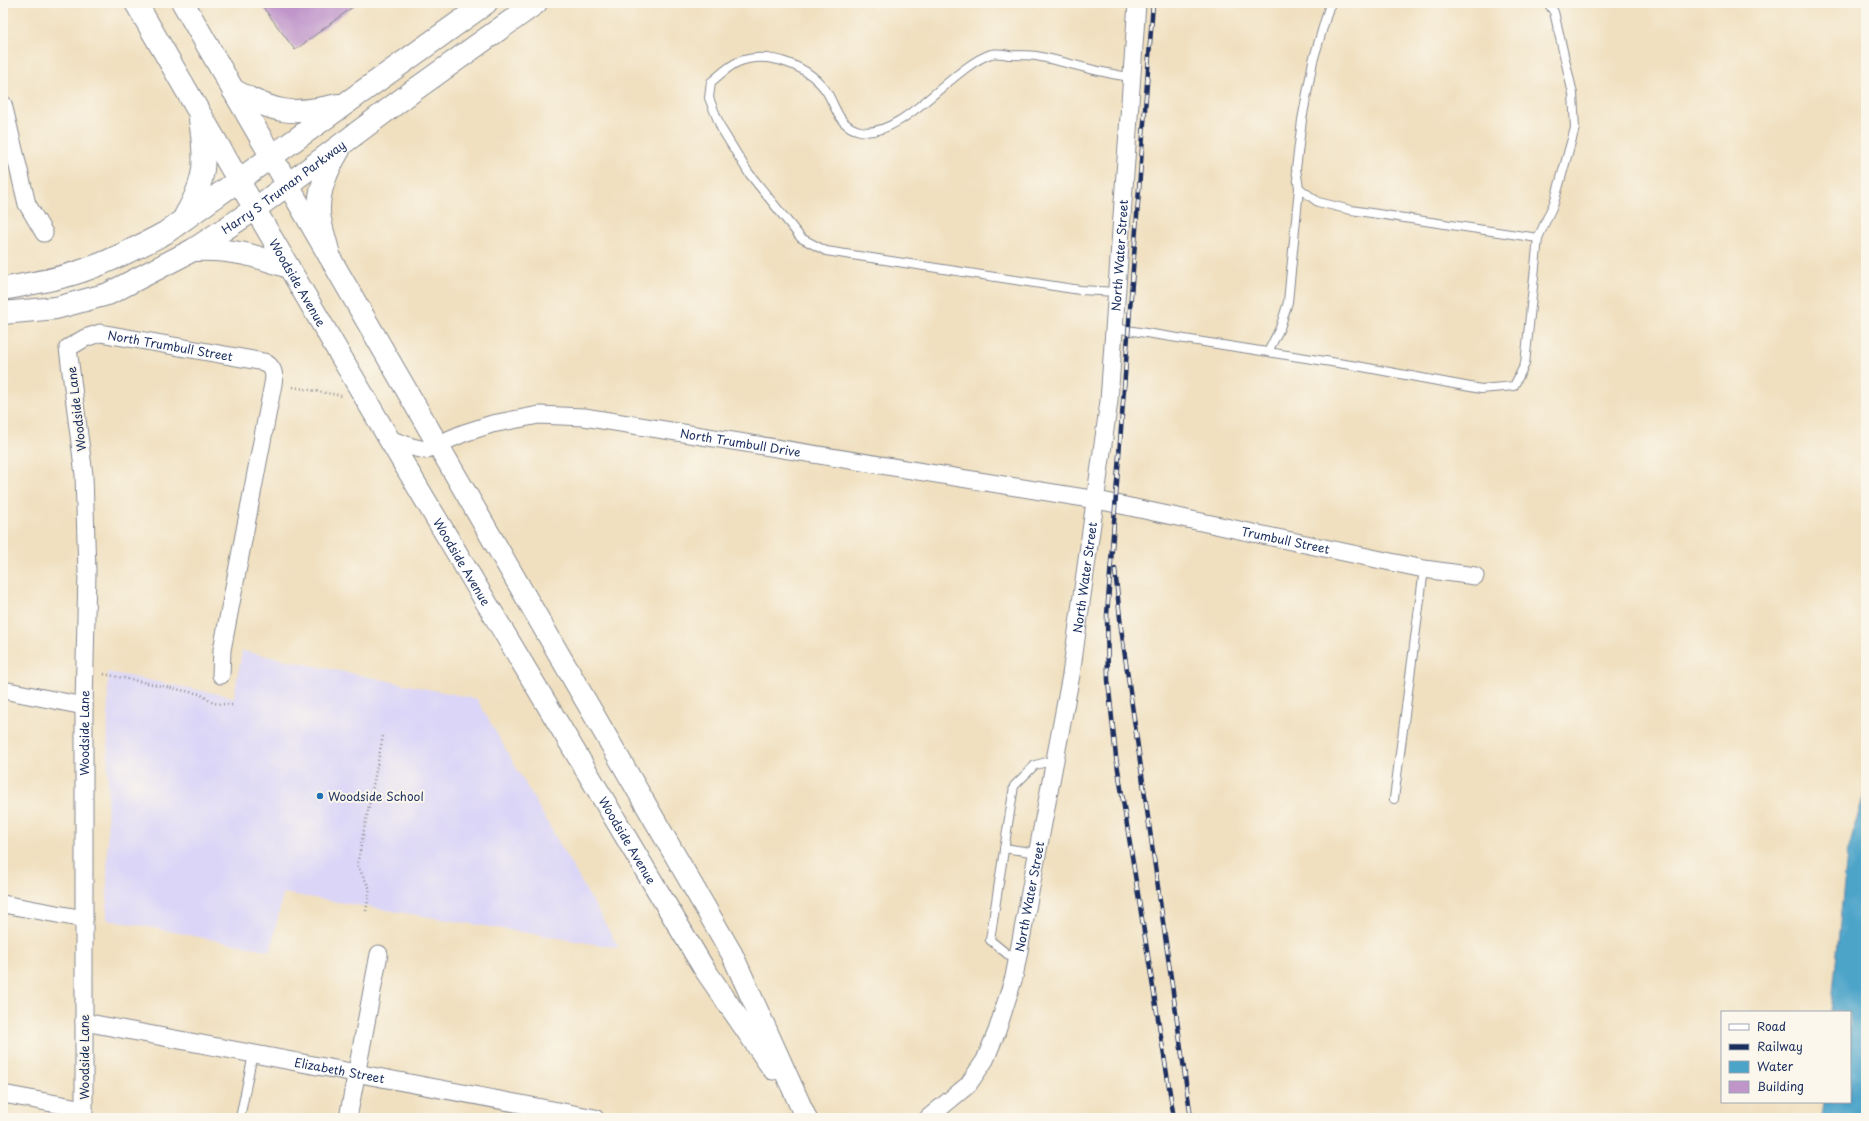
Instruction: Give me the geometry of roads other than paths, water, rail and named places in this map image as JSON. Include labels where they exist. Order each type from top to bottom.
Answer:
[{"type":"main road","name":"Woodside Avenue","points":[[136,3],[255,210]]},
{"type":"main road","name":"Woodside Avenue","points":[[183,3],[288,185]]},
{"type":"main road","points":[[3,289],[56,279],[101,264],[165,233],[486,3]]},
{"type":"main road","name":"Harry S Truman Parkway","points":[[3,313],[56,308],[108,294],[193,250],[255,210],[536,3]]},
{"type":"main road","points":[[233,90],[269,108],[282,111],[308,112],[347,103]]},
{"type":"main road","points":[[183,220],[200,188],[203,175],[202,140],[198,110]]},
{"type":"main road","points":[[329,255],[319,212],[328,168],[343,144]]},
{"type":"main road","points":[[193,250],[215,248],[233,250],[254,255],[288,267]]},
{"type":"street","name":"North Water Street","points":[[928,1118],[968,1085],[985,1060],[997,1031],[1014,977],[1036,853],[1071,675],[1097,500],[1109,402],[1130,77],[1137,3]]},
{"type":"street","points":[[3,104],[27,204],[44,233]]},
{"type":"street","name":"Woodside Avenue","points":[[288,185],[732,954],[804,1115]]},
{"type":"street","name":"Woodside Avenue","points":[[255,210],[389,439],[703,967],[804,1115]]},
{"type":"street","name":"North Trumbull Street","points":[[68,348],[85,338],[100,334],[264,362],[270,365],[273,369],[274,378],[222,650],[221,675]]},
{"type":"street","name":"Woodside Lane","points":[[68,348],[84,475],[87,572],[84,706],[84,1113]]},
{"type":"street","name":"North Trumbull Drive","points":[[389,439],[425,450],[464,433],[492,424],[539,415],[584,417],[1097,500]]},
{"type":"street","name":"Trumbull Street","points":[[1097,500],[1424,570],[1475,576]]},
{"type":"street","points":[[3,690],[84,706]]},
{"type":"street","points":[[3,904],[84,919]]},
{"type":"street","points":[[348,1118],[379,954]]},
{"type":"street","name":"Elizabeth Street","points":[[84,1022],[561,1115],[595,1118]]},
{"type":"street","points":[[3,1094],[84,1113]]},
{"type":"lane","points":[[1268,352],[1280,328],[1288,302],[1299,188],[1296,169],[1302,120],[1313,61],[1329,7],[1332,3]]},
{"type":"lane","points":[[1114,328],[1268,352],[1481,390],[1514,386],[1525,364],[1538,238],[1554,203],[1575,128],[1573,94],[1554,12],[1548,3]]},
{"type":"lane","points":[[1117,292],[1080,290],[826,251],[802,238],[748,172],[721,128],[709,98],[711,82],[737,62],[765,58],[793,64],[811,76],[828,93],[840,120],[859,131],[873,132],[888,126],[911,112],[970,66],[991,54],[1035,56],[1106,74],[1130,77]]},
{"type":"lane","points":[[1299,188],[1318,202],[1351,210],[1538,238]]},
{"type":"lane","points":[[1394,799],[1424,570]]},
{"type":"lane","points":[[1017,962],[990,940],[1014,786],[1034,765],[1055,760]]},
{"type":"lane","points":[[1004,848],[1036,853]]},
{"type":"lane","points":[[240,1118],[253,1054]]},
{"type":"water","points":[[1866,787],[1866,1118],[1821,1118],[1823,1103],[1851,1103],[1851,1011],[1831,1011],[1847,854]]},
{"type":"railway","points":[[1153,3],[1107,615],[1108,680],[1116,757],[1174,1118]]},
{"type":"railway","points":[[1115,569],[1121,628],[1191,1118]]},
{"type":"place","name":"Woodside School","points":[[320,796]]}]
